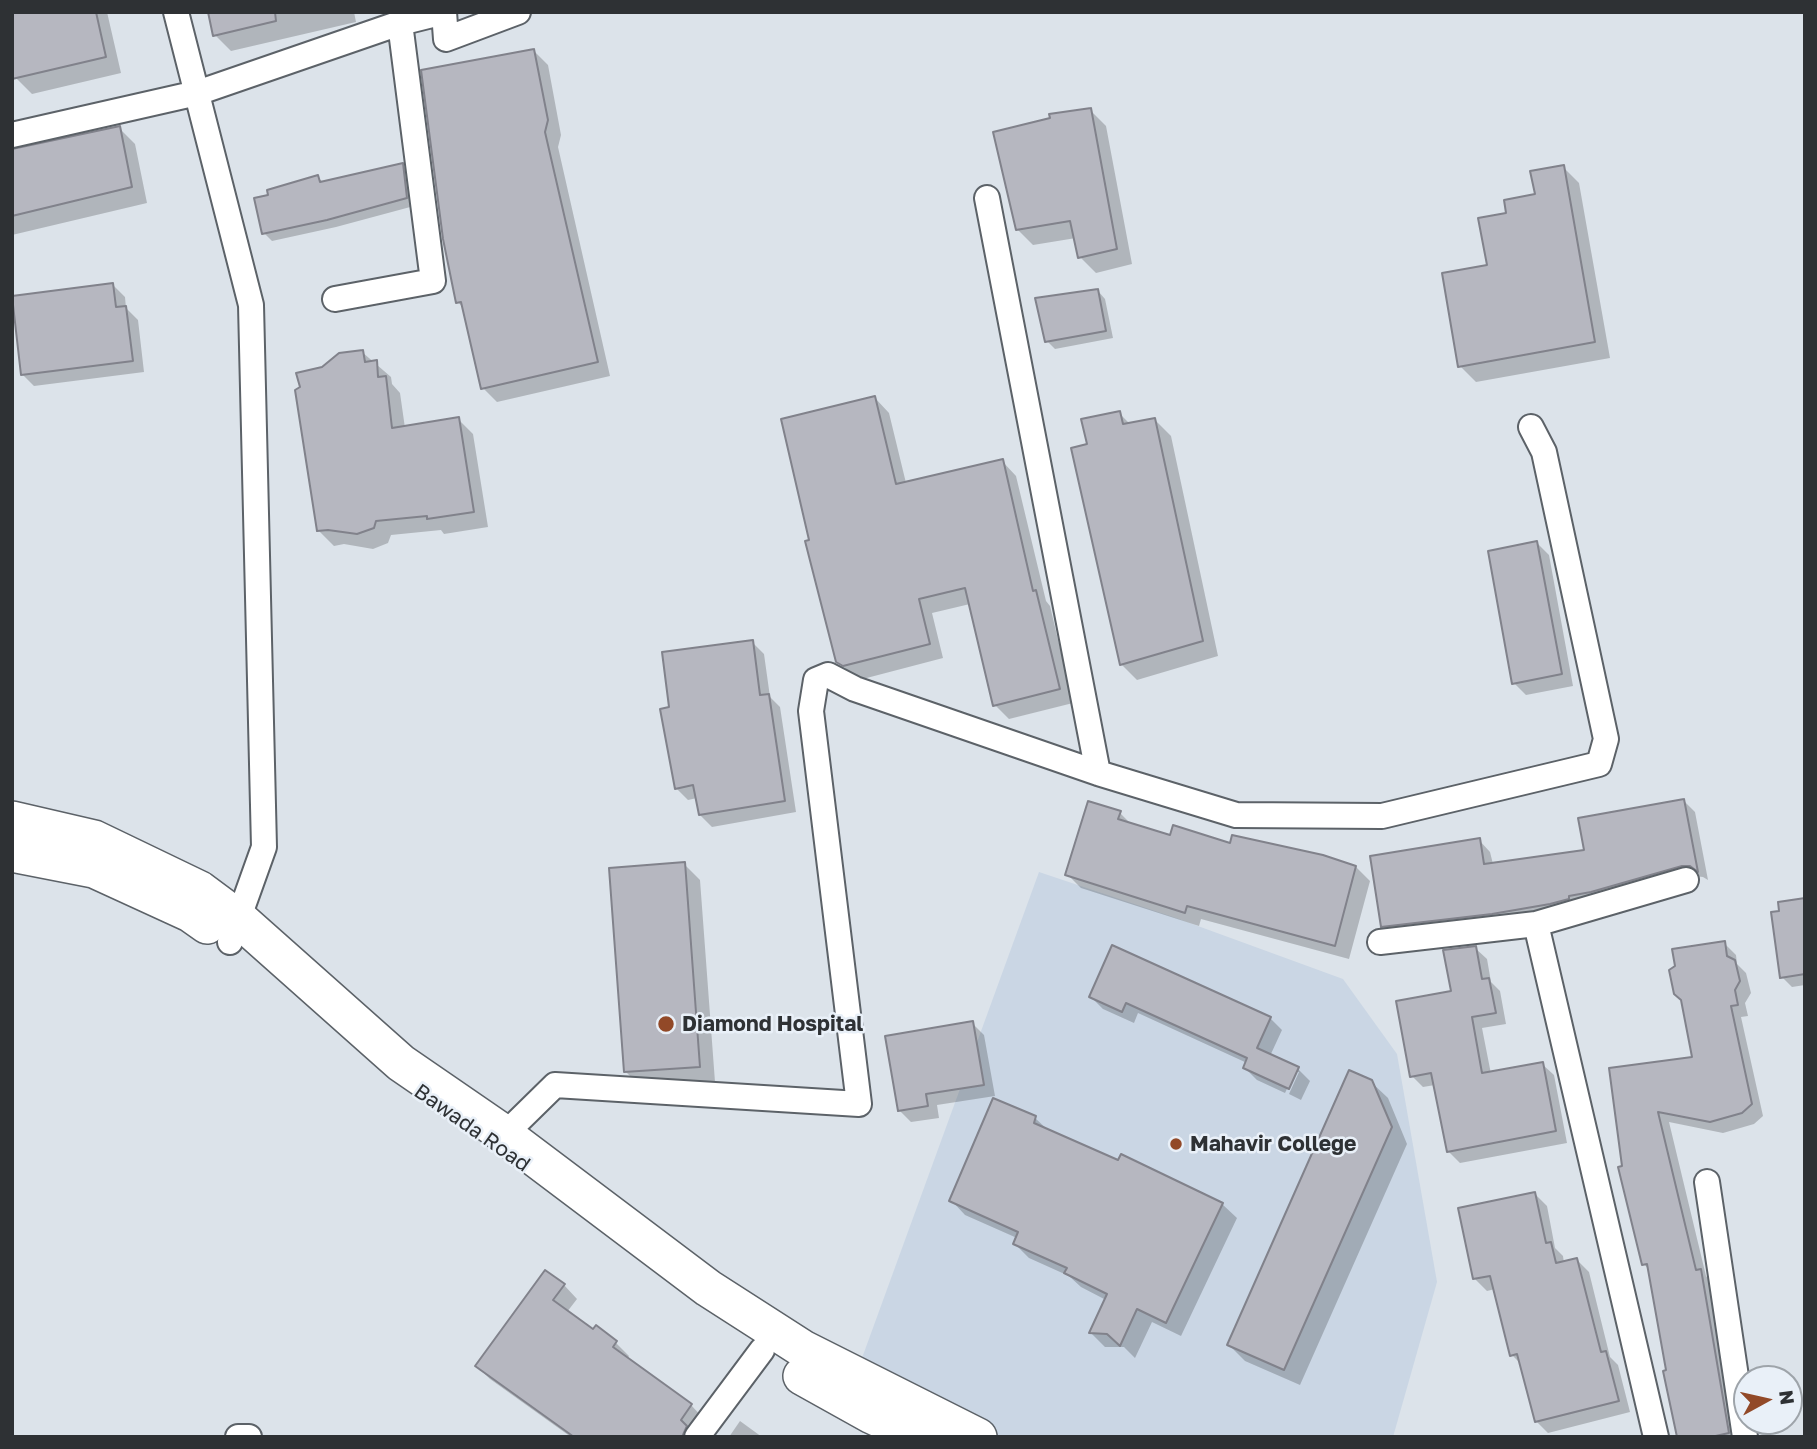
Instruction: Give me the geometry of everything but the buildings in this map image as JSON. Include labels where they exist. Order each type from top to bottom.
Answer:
[{"type":"main road","points":[[12,820],[94,839],[200,890],[235,931],[401,1063],[504,1135],[708,1288],[803,1349],[978,1437]]},
{"type":"main road","name":"Bawada Road","points":[[12,853],[93,869],[235,931],[274,984],[345,1031],[391,1070],[620,1236],[762,1350],[795,1373],[919,1437]]},
{"type":"street","points":[[176,12],[251,305],[264,847],[235,931]]},
{"type":"street","points":[[12,135],[197,93],[400,23],[444,12],[446,39],[518,12]]},
{"type":"street","points":[[335,299],[433,281],[400,23]]},
{"type":"street","points":[[987,198],[1098,773]]},
{"type":"street","points":[[504,1135],[555,1085],[859,1104],[811,711],[816,680],[828,674],[855,689],[1098,773],[1236,815],[1382,816],[1599,764],[1606,739],[1544,452],[1531,427]]},
{"type":"street","points":[[1380,942],[1536,924],[1686,880]]},
{"type":"street","points":[[1536,924],[1656,1437]]},
{"type":"street","points":[[1707,1182],[1745,1437]]},
{"type":"street","points":[[697,1437],[762,1350]]},
{"type":"street","points":[[237,1437],[249,1437]]},
{"type":"shaded area","name":"Mahavir College","points":[[1039,872],[1343,979],[1397,1054],[1437,1282],[1393,1437],[995,1437],[858,1369]]},
{"type":"place","name":"Diamond Hospital","points":[[666,1024]]},
{"type":"place","name":"Mahavir College","points":[[1176,1144]]}]
